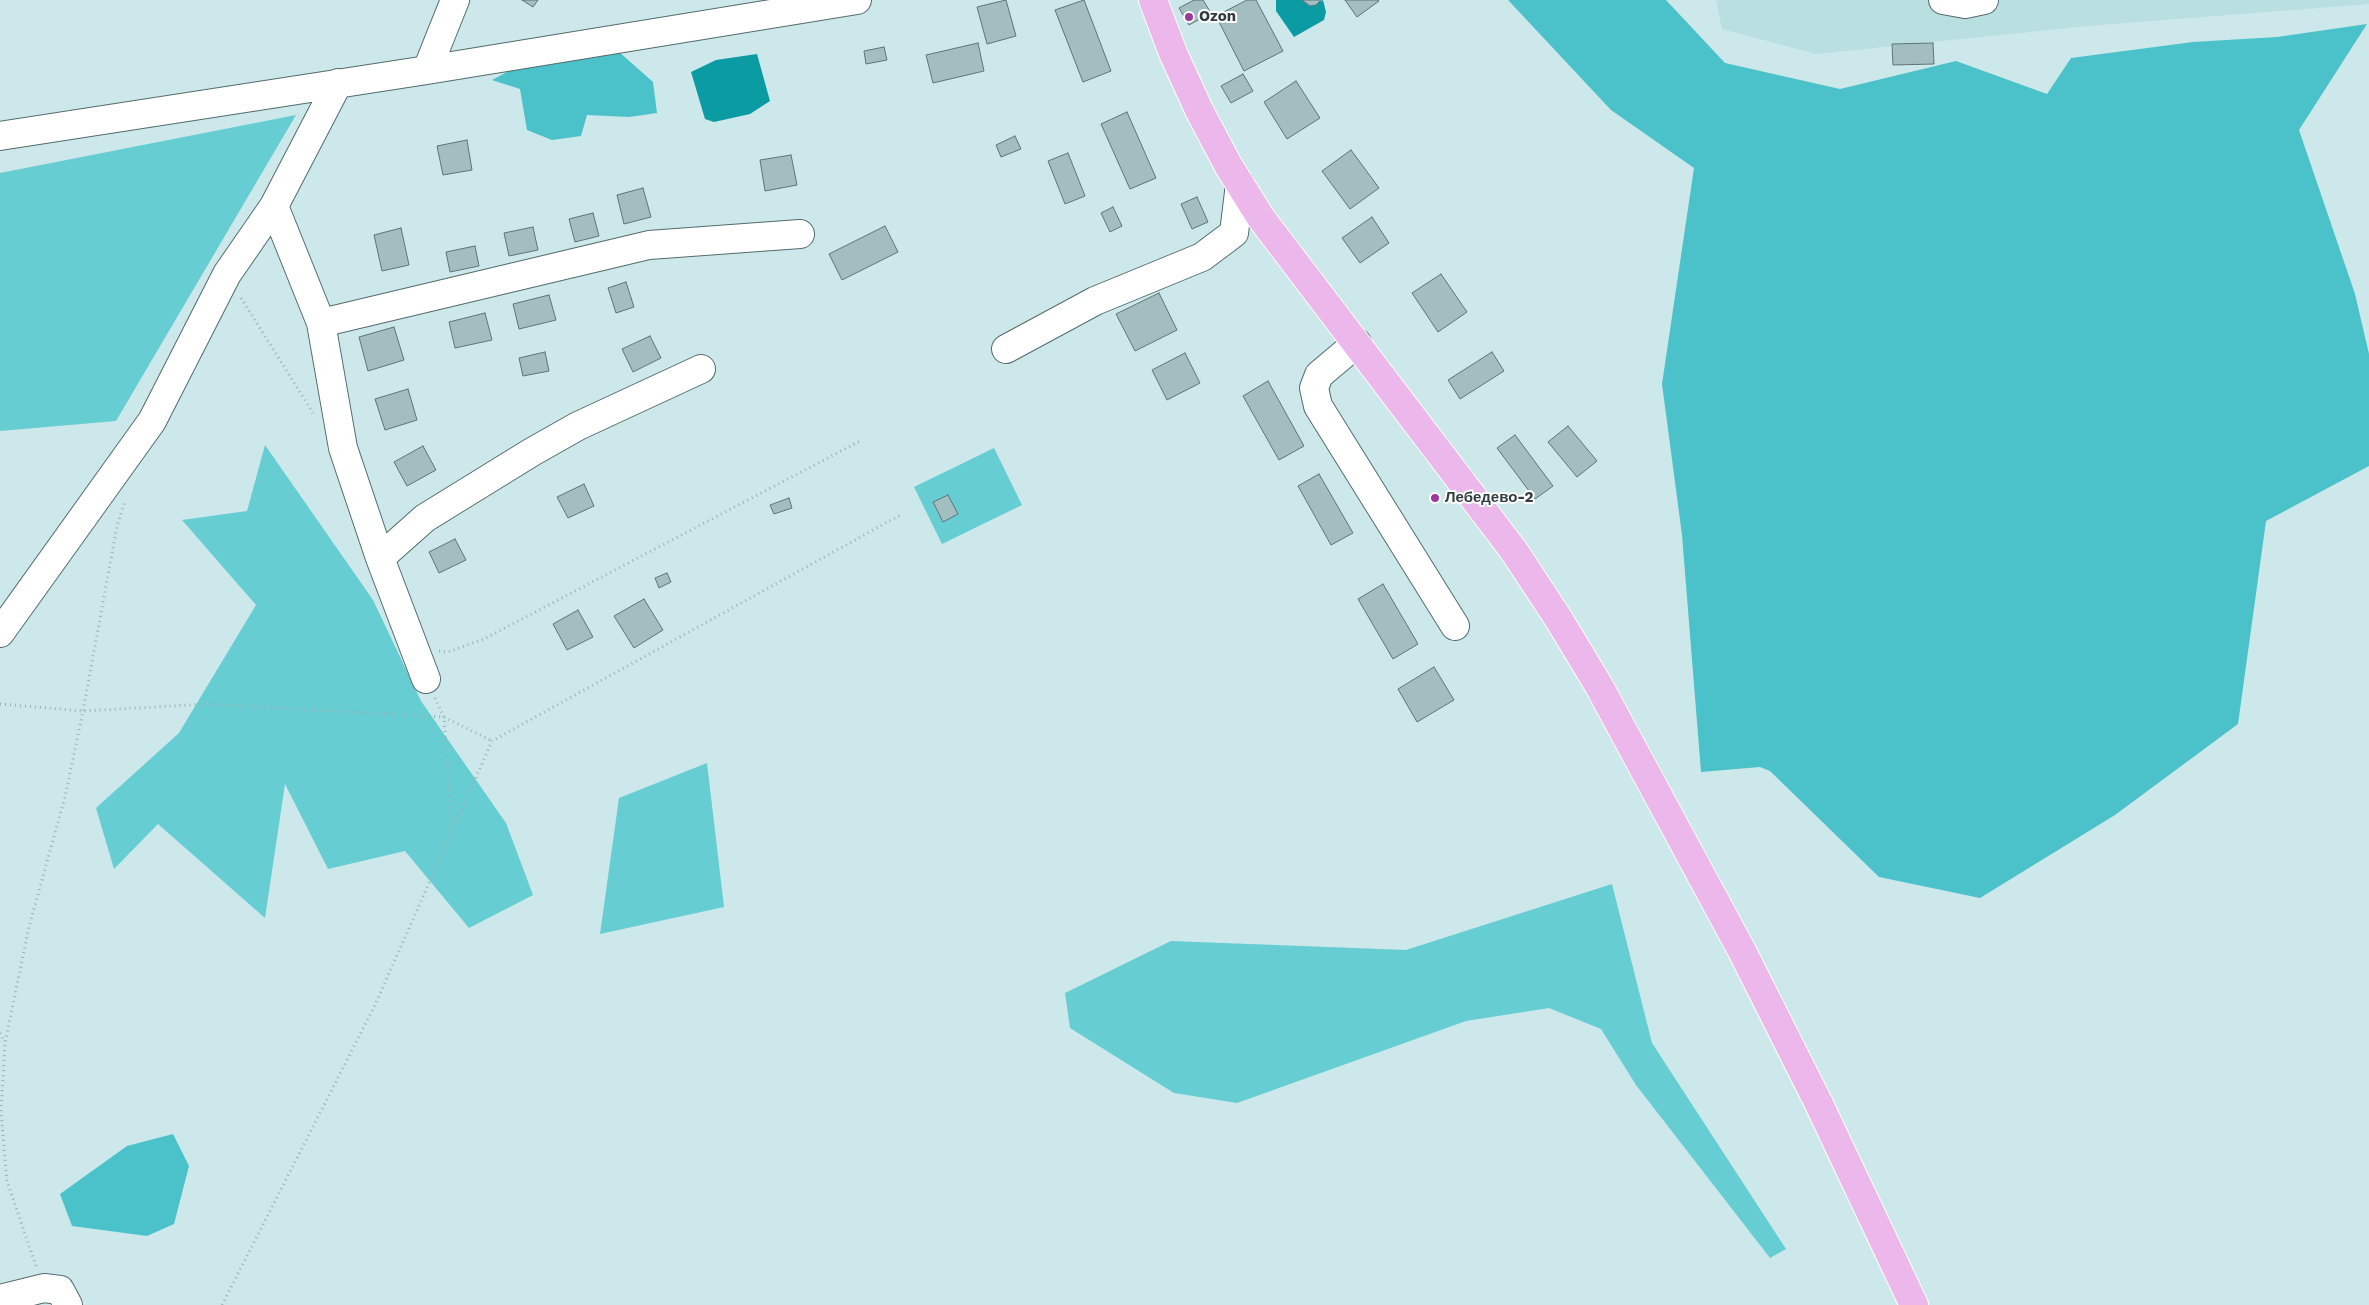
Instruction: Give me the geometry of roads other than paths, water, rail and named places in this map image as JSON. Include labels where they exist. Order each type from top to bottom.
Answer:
[{"type":"main road","points":[[1153,0],[1189,89],[1240,184],[1284,249],[1514,551],[1558,618],[1599,686],[1742,950],[1818,1102],[1914,1305]]},
{"type":"street","points":[[427,70],[455,0]]},
{"type":"street","points":[[0,136],[427,70],[857,0]]},
{"type":"street","points":[[1943,0],[1965,4],[1984,0]]},
{"type":"street","points":[[0,633],[152,421],[226,274],[274,206],[338,83]]},
{"type":"street","points":[[1006,349],[1095,302],[1202,257],[1234,233],[1240,184]]},
{"type":"street","points":[[274,206],[321,324],[343,448],[380,558],[426,679]]},
{"type":"street","points":[[321,324],[649,245],[800,234]]},
{"type":"street","points":[[1357,343],[1319,375],[1314,388],[1318,406],[1455,626]]},
{"type":"street","points":[[380,558],[425,518],[532,452],[578,426],[701,369]]},
{"type":"street","points":[[0,1299],[44,1288],[60,1290],[68,1305]]},
{"type":"place","name":"Ozon","points":[[1189,17]]},
{"type":"place","name":"Лебедево-2","points":[[1435,498]]}]
